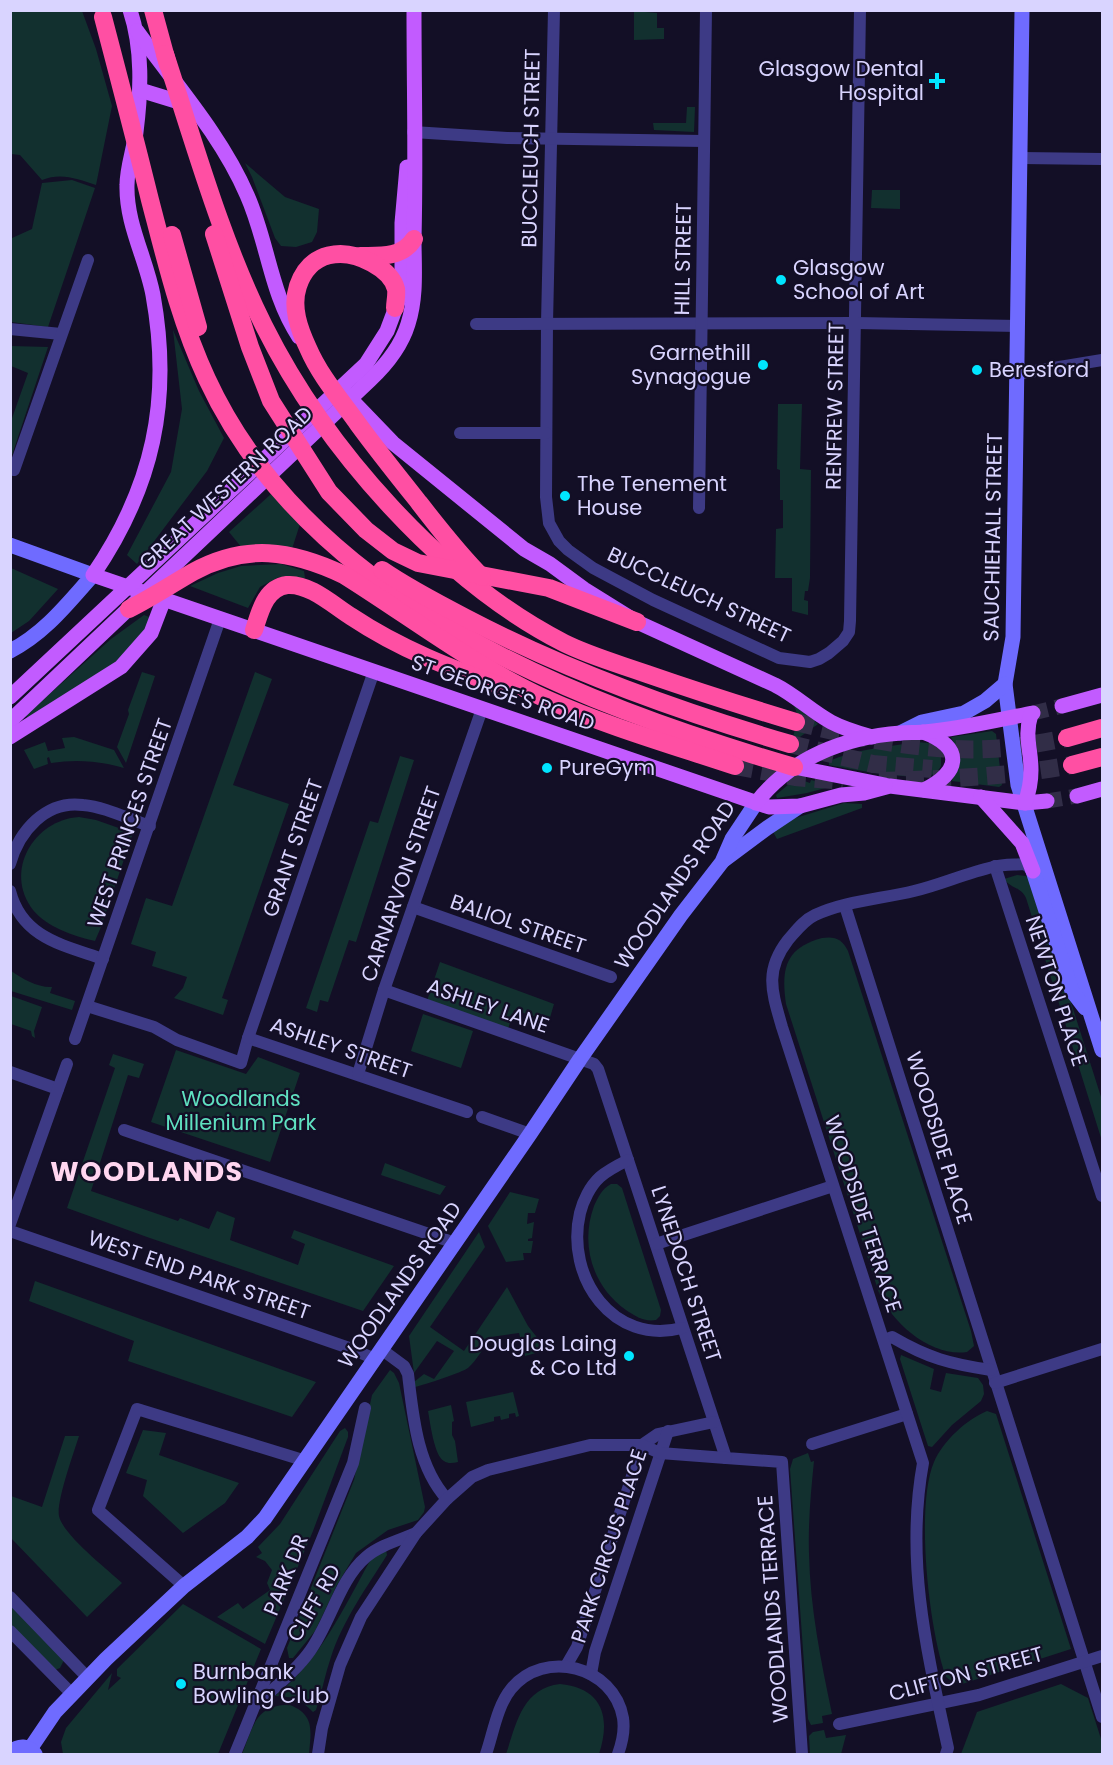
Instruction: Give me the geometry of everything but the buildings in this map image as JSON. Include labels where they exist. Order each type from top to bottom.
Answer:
[{"type":"highway","points":[[153,10],[261,379],[283,422],[329,492],[378,541],[418,563],[530,582],[637,622]]},
{"type":"highway","points":[[102,14],[133,99],[188,294],[214,367],[225,391],[251,434],[302,499],[368,560],[420,594],[502,637],[597,679],[714,722],[790,744]]},
{"type":"highway","points":[[102,14],[174,292],[184,322],[208,382],[244,444],[281,493],[318,530],[381,584],[460,635],[581,692],[647,720],[784,769]]},
{"type":"highway","points":[[213,213],[265,327],[298,384],[361,471],[434,549],[496,602],[541,631],[567,644],[696,691],[796,723]]},
{"type":"highway","points":[[408,247],[383,256],[340,253],[327,256],[309,267],[301,279],[294,306],[299,327],[308,350],[329,384],[378,452],[451,544],[486,580],[552,623],[696,691]]},
{"type":"highway","points":[[359,256],[381,268],[391,278],[396,290],[395,308]]},
{"type":"highway","points":[[122,603],[172,577],[194,572],[235,556],[256,552],[297,556],[344,575],[482,665],[546,699],[607,723],[735,766]]},
{"type":"highway","points":[[254,630],[260,610],[269,594],[280,587],[298,586],[327,601],[384,638],[412,652],[477,678],[546,699]]},
{"type":"highway","points":[[1067,738],[1102,728]]},
{"type":"highway","points":[[1072,765],[1102,757]]},
{"type":"main road","points":[[93,575],[111,548],[138,494],[151,453],[159,407],[160,358],[152,293],[127,204],[127,183],[136,133],[140,90],[137,31],[130,10]]},
{"type":"main road","points":[[408,247],[416,160],[413,132],[414,10]]},
{"type":"main road","points":[[137,31],[224,152],[239,178],[257,220],[278,298],[289,321],[308,350],[341,390],[393,443],[524,549],[637,622],[775,685],[833,723],[872,737]]},
{"type":"main road","points":[[140,90],[191,105]]},
{"type":"main road","name":"GREAT WESTERN ROAD","points":[[172,577],[372,369],[402,291],[408,247]]},
{"type":"main road","name":"GREAT WESTERN ROAD","points":[[10,721],[122,603],[157,559],[226,493],[399,346],[408,324],[414,297],[408,247]]},
{"type":"main road","name":"ST GEORGE'S ROAD","points":[[93,575],[756,803],[777,807],[800,806],[832,797],[864,793],[890,786],[1025,803],[1047,801]]},
{"type":"main road","points":[[10,737],[121,667],[151,633],[164,599]]},
{"type":"main road","name":"GREAT WESTERN ROAD","points":[[10,697],[122,603]]},
{"type":"main road","points":[[1062,706],[1102,694]]},
{"type":"main road","points":[[756,803],[784,769],[834,747],[872,737],[924,732],[1032,714],[1026,736],[1031,768],[1030,789],[1025,803]]},
{"type":"main road","points":[[924,732],[946,744],[951,750],[953,760],[948,773],[924,790]]},
{"type":"main road","points":[[784,769],[890,786]]},
{"type":"main road","points":[[1077,796],[1102,789]]},
{"type":"main road","points":[[981,797],[1022,843],[1033,871]]},
{"type":"street","name":"BUCCLEUCH STREET","points":[[554,10],[547,323],[546,497],[549,523],[563,545],[593,568],[653,600],[779,658],[810,662],[819,659],[843,641],[849,632],[850,621]]},
{"type":"street","name":"HILL STREET","points":[[699,508],[706,10]]},
{"type":"street","name":"RENFREW STREET","points":[[850,621],[860,10]]},
{"type":"street","name":"SAUCHIEHALL STREET","points":[[1022,10],[1013,637],[1005,684],[1018,785],[1102,1050]]},
{"type":"street","points":[[413,132],[482,137],[704,141]]},
{"type":"street","points":[[1021,158],[1102,159]]},
{"type":"street","points":[[14,470],[88,260]]},
{"type":"street","points":[[476,324],[856,323],[1018,326]]},
{"type":"street","points":[[10,329],[61,334]]},
{"type":"street","points":[[1017,374],[1102,360]]},
{"type":"street","points":[[460,433],[546,433]]},
{"type":"street","points":[[10,545],[93,575],[39,633],[10,651]]},
{"type":"street","name":"WEST PRINCES STREET","points":[[75,1039],[150,826],[228,622]]},
{"type":"street","name":"GRANT STREET","points":[[248,1038],[374,671]]},
{"type":"street","points":[[900,733],[922,722],[964,713],[1005,684]]},
{"type":"street","name":"CARNARVON STREET","points":[[358,1074],[384,990],[482,709]]},
{"type":"street","name":"WOODLANDS ROAD","points":[[32,1752],[49,1719],[71,1693],[184,1586],[247,1537],[265,1518],[580,1059],[681,915],[722,862],[732,839],[756,803]]},
{"type":"street","points":[[10,864],[20,838],[29,826],[42,815],[66,806],[78,804],[95,807],[150,826]]},
{"type":"street","points":[[722,862],[766,828],[800,806]]},
{"type":"street","name":"WOODSIDE TERRACE","points":[[946,1755],[948,1748],[920,1610],[917,1578],[916,1512],[923,1463],[782,1027],[774,996],[772,971],[777,956],[797,930],[814,915],[923,889],[995,866],[1025,864],[1033,871]]},
{"type":"street","name":"NEWTON PLACE","points":[[995,866],[1102,1196]]},
{"type":"street","points":[[1033,871],[1072,991],[1092,1017]]},
{"type":"street","points":[[10,891],[19,914],[35,931],[53,942],[103,959]]},
{"type":"street","name":"WOODSIDE PLACE","points":[[845,906],[1102,1717]]},
{"type":"street","name":"BALIOL STREET","points":[[413,907],[611,977]]},
{"type":"street","name":"ASHLEY LANE","points":[[384,990],[580,1059]]},
{"type":"street","name":"ASHLEY STREET","points":[[87,1006],[154,1027],[177,1040],[240,1063],[248,1038],[467,1112]]},
{"type":"street","name":"LYNEDOCH STREET","points":[[580,1059],[594,1064],[598,1069],[726,1458]]},
{"type":"street","points":[[10,1224],[67,1064]]},
{"type":"street","points":[[10,1072],[58,1089]]},
{"type":"street","points":[[482,1117],[530,1134]]},
{"type":"street","points":[[124,1130],[455,1243]]},
{"type":"street","points":[[628,1160],[600,1177],[584,1202],[577,1233],[581,1268],[597,1298],[620,1319],[638,1328],[657,1332],[682,1328]]},
{"type":"street","points":[[656,1244],[833,1186]]},
{"type":"street","name":"WEST END PARK STREET","points":[[10,1231],[352,1349],[378,1354],[404,1366],[408,1374],[421,1451],[429,1473],[447,1499]]},
{"type":"street","points":[[884,1340],[892,1337],[939,1360],[991,1370]]},
{"type":"street","points":[[995,1383],[1102,1349]]},
{"type":"street","name":"PARK DR","points":[[235,1755],[353,1463],[365,1408]]},
{"type":"street","points":[[184,1586],[98,1510],[137,1409],[306,1461]]},
{"type":"street","points":[[812,1444],[907,1413]]},
{"type":"street","points":[[642,1445],[658,1434],[714,1422]]},
{"type":"street","name":"PARK CIRCUS PLACE","points":[[591,1674],[595,1652],[668,1431]]},
{"type":"street","points":[[318,1755],[322,1728],[340,1665],[361,1617],[416,1533],[447,1499],[472,1477],[488,1470],[590,1445],[642,1445],[660,1453],[726,1458]]},
{"type":"street","name":"PARK CIRCUS PLACE","points":[[566,1666],[577,1647],[642,1445]]},
{"type":"street","name":"WOODLANDS TERRACE","points":[[726,1458],[782,1462],[802,1755]]},
{"type":"street","name":"CLIFF RD","points":[[255,1706],[309,1652],[321,1634],[345,1585],[365,1558],[373,1552],[416,1533]]},
{"type":"street","points":[[613,1536],[631,1542]]},
{"type":"street","points":[[10,1597],[88,1678]]},
{"type":"street","points":[[10,1631],[71,1693]]},
{"type":"street","name":"CLIFTON STREET","points":[[838,1724],[979,1695],[1102,1656]]},
{"type":"street","points":[[486,1755],[510,1690],[536,1671],[556,1666],[566,1666],[591,1674],[614,1695],[621,1711],[623,1731],[618,1755]]},
{"type":"street","points":[[10,1752],[19,1747],[32,1752]]},
{"type":"green space","points":[[10,11],[82,11],[96,49],[112,106],[96,185],[63,176],[42,180],[20,155],[11,154]]},
{"type":"green space","points":[[634,11],[657,13],[657,28],[664,28],[664,39],[634,40]]},
{"type":"green space","points":[[687,107],[695,107],[694,132],[654,130],[653,123],[686,123]]},
{"type":"green space","points":[[245,163],[285,197],[319,209],[317,232],[312,242],[296,247],[281,246],[275,238]]},
{"type":"green space","points":[[72,180],[95,188],[48,327],[11,322],[12,238],[32,229],[42,183]]},
{"type":"green space","points":[[872,190],[900,190],[900,209],[871,208]]},
{"type":"green space","points":[[173,330],[199,391],[224,438],[207,471],[137,564],[127,555],[171,472],[182,409]]},
{"type":"green space","points":[[11,346],[48,347],[11,458],[11,421],[28,373],[11,366]]},
{"type":"green space","points":[[778,404],[802,404],[800,469],[811,470],[810,578],[804,600],[808,601],[808,615],[792,611],[792,578],[775,578],[776,529],[783,528],[780,470],[777,469]]},
{"type":"green space","points":[[271,494],[300,524],[292,549],[242,548],[229,532]]},
{"type":"green space","points":[[281,564],[304,571],[305,578],[279,577],[260,587],[248,608],[190,586],[218,573],[241,566]]},
{"type":"green space","points":[[11,568],[58,589],[29,621],[11,633]]},
{"type":"green space","points":[[144,615],[152,618],[133,650],[33,719],[25,716],[111,639]]},
{"type":"green space","points":[[142,672],[155,676],[126,763],[117,747]]},
{"type":"green space","points":[[255,672],[272,679],[233,785],[289,804],[222,998],[228,1000],[223,1015],[174,998],[183,988],[187,977],[152,966],[156,952],[131,944],[146,898],[172,906]]},
{"type":"green space","points":[[795,705],[818,724],[793,742],[797,720]]},
{"type":"green space","points":[[992,731],[996,734],[1002,785],[999,787],[952,781],[957,749],[951,737]]},
{"type":"green space","points":[[74,737],[114,750],[124,768],[88,761],[51,763],[49,757],[47,758],[48,764],[34,769],[24,750],[45,742],[48,751],[65,748],[62,738]]},
{"type":"green space","points":[[916,742],[929,743],[941,753],[941,766],[934,774],[896,776],[829,765],[829,761],[850,754]]},
{"type":"green space","points":[[400,756],[414,760],[356,942],[349,940],[328,1002],[320,1000],[317,1012],[306,1008],[370,821],[378,823]]},
{"type":"green space","points":[[796,778],[810,783],[811,780],[820,782],[825,786],[826,783],[829,787],[777,798],[776,795]]},
{"type":"green space","points":[[844,803],[862,804],[862,808],[777,839],[772,830],[789,820]]},
{"type":"green space","points":[[79,817],[96,820],[133,833],[95,941],[61,930],[39,916],[25,895],[21,879],[28,850],[37,837],[49,827],[63,820]]},
{"type":"green space","points":[[1017,875],[1026,876],[1034,886],[1102,1100],[1102,1141],[1026,898],[1004,879]]},
{"type":"green space","points":[[822,938],[838,939],[848,951],[971,1331],[974,1346],[967,1352],[940,1349],[915,1336],[894,1316],[879,1293],[786,1004],[784,980],[788,962],[800,948]]},
{"type":"green space","points":[[440,962],[554,1004],[549,1021],[514,1010],[508,1029],[427,1001]]},
{"type":"green space","points":[[10,970],[31,982],[52,987],[50,993],[75,1001],[72,1010],[11,991]]},
{"type":"green space","points":[[11,996],[42,1007],[34,1031],[35,1038],[31,1031],[11,1024]]},
{"type":"green space","points":[[423,1014],[473,1031],[461,1068],[411,1051]]},
{"type":"green space","name":"Woodlands Millenium Park","points":[[176,1050],[246,1074],[258,1057],[300,1073],[270,1162],[151,1122]]},
{"type":"green space","points":[[113,1054],[144,1064],[139,1078],[128,1075],[91,1191],[178,1221],[180,1218],[209,1229],[217,1211],[235,1218],[230,1240],[298,1265],[305,1244],[291,1238],[294,1230],[394,1266],[363,1311],[67,1208],[115,1068],[109,1065]]},
{"type":"green space","points":[[385,1163],[446,1186],[440,1195],[381,1175]]},
{"type":"green space","points":[[611,1184],[617,1184],[622,1188],[661,1310],[656,1320],[636,1316],[614,1300],[597,1277],[592,1263],[588,1235],[590,1220],[599,1196]]},
{"type":"green space","points":[[510,1192],[539,1199],[535,1213],[528,1213],[527,1224],[534,1222],[532,1238],[528,1239],[528,1241],[533,1241],[531,1253],[523,1253],[524,1260],[506,1262],[488,1226]]},
{"type":"green space","points":[[479,1232],[485,1247],[430,1327],[464,1351],[507,1287],[528,1326],[547,1350],[525,1356],[519,1333],[491,1337],[468,1368],[415,1387],[414,1382],[424,1374],[434,1379],[454,1351],[437,1341],[414,1373],[409,1336]]},
{"type":"green space","points":[[35,1281],[316,1382],[292,1417],[128,1361],[134,1341],[29,1301]]},
{"type":"green space","points":[[901,1355],[934,1369],[930,1389],[941,1392],[946,1373],[978,1378],[983,1385],[984,1394],[981,1401],[952,1425],[932,1447],[928,1446],[900,1359]]},
{"type":"green space","points":[[390,1370],[399,1383],[425,1507],[424,1512],[418,1520],[388,1530],[356,1553],[337,1585],[315,1631],[293,1658],[289,1658],[287,1648],[354,1480],[372,1395]]},
{"type":"green space","points":[[513,1392],[519,1416],[516,1417],[515,1413],[509,1414],[509,1418],[501,1420],[500,1416],[494,1417],[494,1421],[471,1427],[466,1402]]},
{"type":"green space","points":[[451,1405],[454,1421],[452,1422],[452,1435],[458,1462],[447,1463],[438,1452],[428,1411]]},
{"type":"green space","points":[[987,1411],[996,1414],[1071,1649],[962,1684],[946,1677],[934,1630],[926,1569],[925,1508],[928,1482],[934,1462],[943,1446],[972,1419]]},
{"type":"green space","points":[[345,1428],[348,1437],[313,1531],[265,1644],[217,1617],[238,1603],[243,1609],[270,1590],[267,1583],[272,1570],[265,1561],[256,1557],[262,1553],[258,1547],[280,1524],[340,1431]]},
{"type":"green space","points":[[143,1430],[166,1433],[159,1455],[239,1483],[225,1503],[183,1533],[143,1496],[147,1480],[126,1473]]},
{"type":"green space","points":[[65,1436],[79,1436],[59,1509],[62,1524],[77,1542],[122,1583],[87,1617],[11,1538],[11,1496],[42,1507]]},
{"type":"green space","points":[[808,1453],[811,1462],[814,1461],[809,1530],[811,1594],[832,1714],[822,1716],[823,1723],[811,1725],[808,1719],[790,1469],[793,1459]]},
{"type":"green space","points":[[386,1550],[387,1555],[356,1604],[336,1643],[316,1710],[313,1712],[296,1699],[275,1696],[291,1682],[318,1650],[371,1559]]},
{"type":"green space","points":[[10,1602],[64,1660],[60,1668],[55,1670],[11,1627]]},
{"type":"green space","name":"Burnbank Bowling Club","points":[[183,1604],[261,1649],[218,1754],[63,1754],[61,1742],[66,1728],[112,1673],[108,1690],[121,1678],[117,1676],[117,1669]]},
{"type":"green space","points":[[560,1684],[586,1692],[600,1707],[604,1728],[599,1754],[506,1754],[517,1720],[529,1700],[547,1687]]},
{"type":"green space","points":[[1061,1684],[1088,1698],[1102,1742],[1102,1754],[961,1754],[977,1712]]},
{"type":"green space","points":[[290,1705],[308,1719],[310,1725],[309,1754],[242,1754],[253,1727],[262,1713],[278,1706]]},
{"type":"green space","points":[[824,1730],[826,1738],[846,1735],[841,1754],[810,1754],[809,1736],[813,1732]]},
{"type":"tunnel","points":[[1033,713],[1062,706]]},
{"type":"tunnel","points":[[796,722],[867,738],[941,748],[999,748],[1067,738]]},
{"type":"tunnel","points":[[790,744],[873,764],[932,769]]},
{"type":"tunnel","points":[[879,781],[1000,775],[1072,765]]},
{"type":"tunnel","points":[[735,766],[795,777],[843,781]]},
{"type":"tunnel","points":[[1047,801],[1077,796]]},
{"type":"place","name":"Glasgow Dental Hospital","points":[[937,81]]},
{"type":"place","name":"Glasgow School of Art","points":[[781,280]]},
{"type":"place","name":"Garnethill Synagogue","points":[[763,365]]},
{"type":"place","name":"Beresford","points":[[977,370]]},
{"type":"place","name":"The Tenement House","points":[[565,496]]},
{"type":"place","name":"PureGym","points":[[547,768]]},
{"type":"place","name":"Douglas Laing & Co Ltd","points":[[629,1356]]},
{"type":"place","name":"Burnbank Bowling Club","points":[[181,1684]]},
{"type":"district","name":"WOODLANDS","points":[[147,1172]]}]
